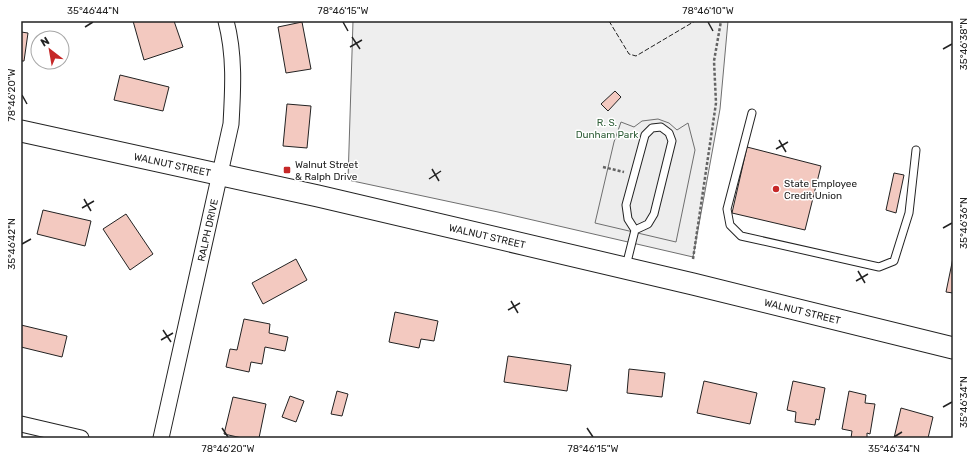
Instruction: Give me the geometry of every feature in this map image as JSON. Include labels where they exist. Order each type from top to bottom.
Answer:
[{"type":"main road","name":"WALNUT STREET","points":[[21,130],[221,176],[325,197],[626,268],[953,348]]},
{"type":"street","name":"RALPH DRIVE","points":[[161,438],[213,203],[221,176],[231,124],[234,87],[232,60],[226,21]]},
{"type":"street","points":[[21,424],[81,438]]},
{"type":"lane","points":[[752,114],[726,209],[730,225],[741,236],[879,267],[894,261],[909,213],[916,150]]},
{"type":"lane","points":[[626,268],[635,230],[628,219],[626,205],[645,135],[652,128],[661,127],[669,133],[672,141],[654,214],[648,224],[635,230]]},
{"type":"path","points":[[693,259],[716,104],[714,61],[721,21]]},
{"type":"path","points":[[603,167],[634,175]]},
{"type":"green space","name":"R. S. Dunham Park","points":[[353,21],[728,21],[720,109],[693,257],[498,212],[348,180]]},
{"type":"shaded area","points":[[658,119],[669,123],[677,130],[688,123],[695,150],[676,242],[595,223],[614,142],[621,122],[634,127],[642,121]]},
{"type":"building","points":[[133,21],[174,21],[183,47],[144,60]]},
{"type":"building","points":[[302,22],[311,69],[286,73],[278,27]]},
{"type":"building","points":[[21,32],[28,33],[24,61],[21,61]]},
{"type":"building","points":[[120,75],[169,87],[163,111],[114,100]]},
{"type":"building","points":[[615,91],[621,97],[608,111],[601,104]]},
{"type":"building","points":[[287,104],[311,106],[307,148],[283,146]]},
{"type":"building","name":"State Employee Credit Union","points":[[747,147],[821,166],[805,230],[732,213]]},
{"type":"building","points":[[894,173],[904,175],[896,213],[886,210]]},
{"type":"building","points":[[43,210],[91,221],[85,246],[37,234]]},
{"type":"building","points":[[126,214],[153,254],[130,270],[103,229]]},
{"type":"building","points":[[953,258],[953,293],[946,292]]},
{"type":"building","points":[[296,259],[307,280],[263,304],[252,283]]},
{"type":"building","points":[[395,312],[438,321],[434,341],[421,339],[419,348],[389,342]]},
{"type":"building","points":[[244,319],[270,324],[269,333],[288,337],[285,351],[265,347],[262,364],[251,362],[249,372],[226,367],[230,349],[237,350]]},
{"type":"building","points":[[21,325],[67,336],[62,357],[21,347]]},
{"type":"building","points":[[508,356],[571,365],[567,391],[504,382]]},
{"type":"building","points":[[629,369],[665,373],[662,397],[627,393]]},
{"type":"building","points":[[704,381],[757,393],[750,424],[697,413]]},
{"type":"building","points":[[793,381],[825,388],[819,420],[816,419],[815,425],[795,422],[796,412],[787,410]]},
{"type":"building","points":[[337,391],[348,394],[342,416],[331,414]]},
{"type":"building","points":[[849,391],[866,395],[865,403],[875,404],[870,434],[867,433],[867,438],[851,438],[852,431],[842,429]]},
{"type":"building","points":[[290,396],[304,401],[296,422],[282,417]]},
{"type":"building","points":[[233,397],[266,404],[259,438],[242,438],[224,434]]},
{"type":"building","points":[[901,408],[933,417],[928,438],[894,438]]},
{"type":"fence","points":[[609,21],[629,54],[636,56],[695,21]]},
{"type":"place","name":"Walnut Street & Ralph Drive","points":[[287,170]]},
{"type":"place","name":"State Employee Credit Union","points":[[776,189]]}]
